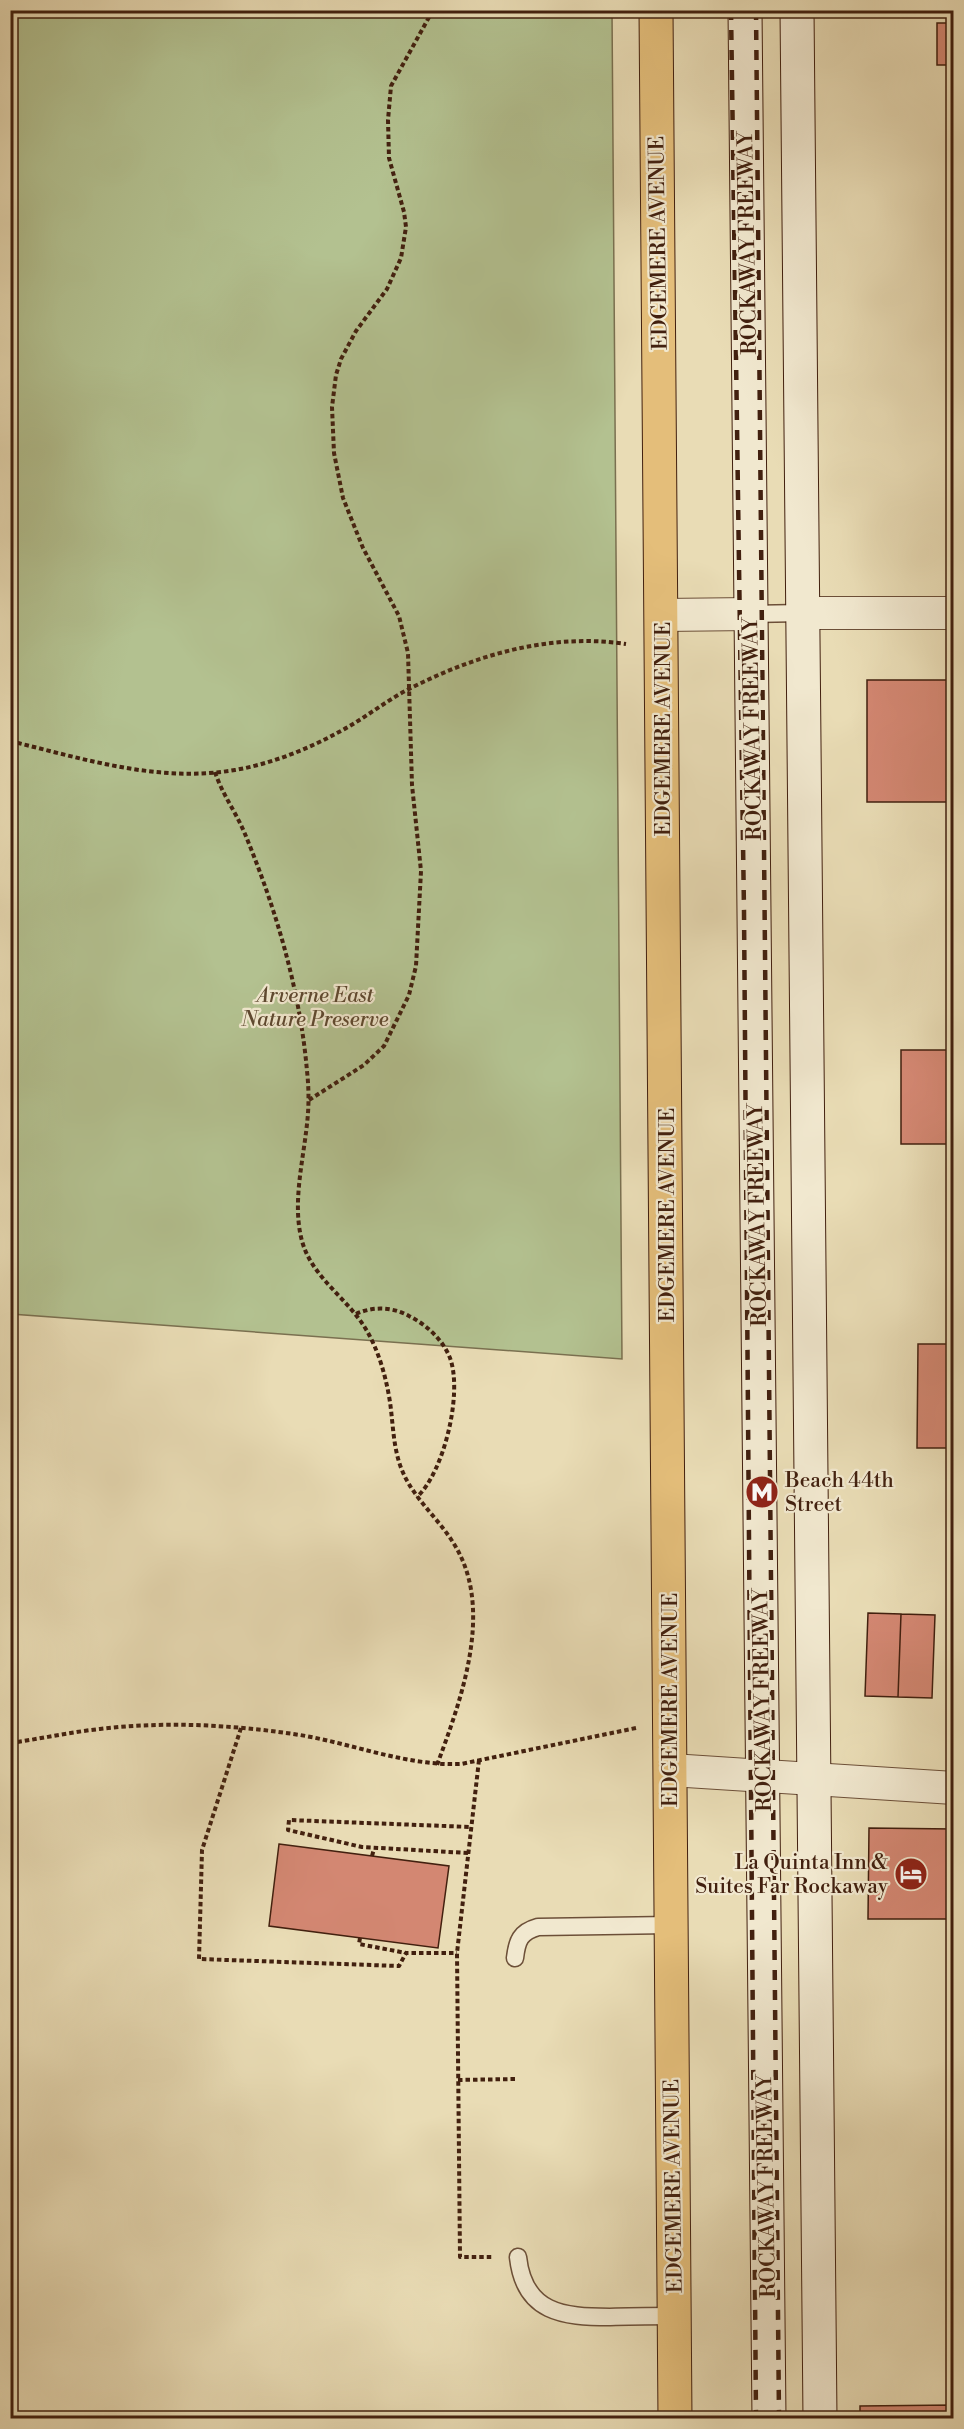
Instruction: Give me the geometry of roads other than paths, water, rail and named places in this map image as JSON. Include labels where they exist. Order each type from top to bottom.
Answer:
[{"type":"main road","name":"EDGEMERE AVENUE","points":[[656,10],[675,2418]]},
{"type":"street","name":"ROCKAWAY FREEWAY","points":[[745,10],[769,2418]]},
{"type":"street","points":[[797,10],[820,2418]]},
{"type":"street","points":[[803,613],[954,613]]},
{"type":"street","points":[[662,615],[751,614]]},
{"type":"street","points":[[671,1770],[954,1788]]},
{"type":"lane","points":[[751,614],[803,613]]},
{"type":"lane","points":[[515,1958],[517,1941],[522,1934],[538,1927],[670,1925]]},
{"type":"lane","points":[[519,2258],[525,2284],[538,2301],[554,2312],[589,2317],[674,2316]]},
{"type":"railway","points":[[731,10],[744,911],[756,2418]]},
{"type":"railway","points":[[756,10],[779,2418]]},
{"type":"place","name":"Beach 44th Street","points":[[762,1492]]},
{"type":"place","name":"La Quinta Inn & Suites Far Rockaway","points":[[911,1874]]},
{"type":"park label","name":"Arverne East Nature Preserve","points":[[315,1007]]}]
